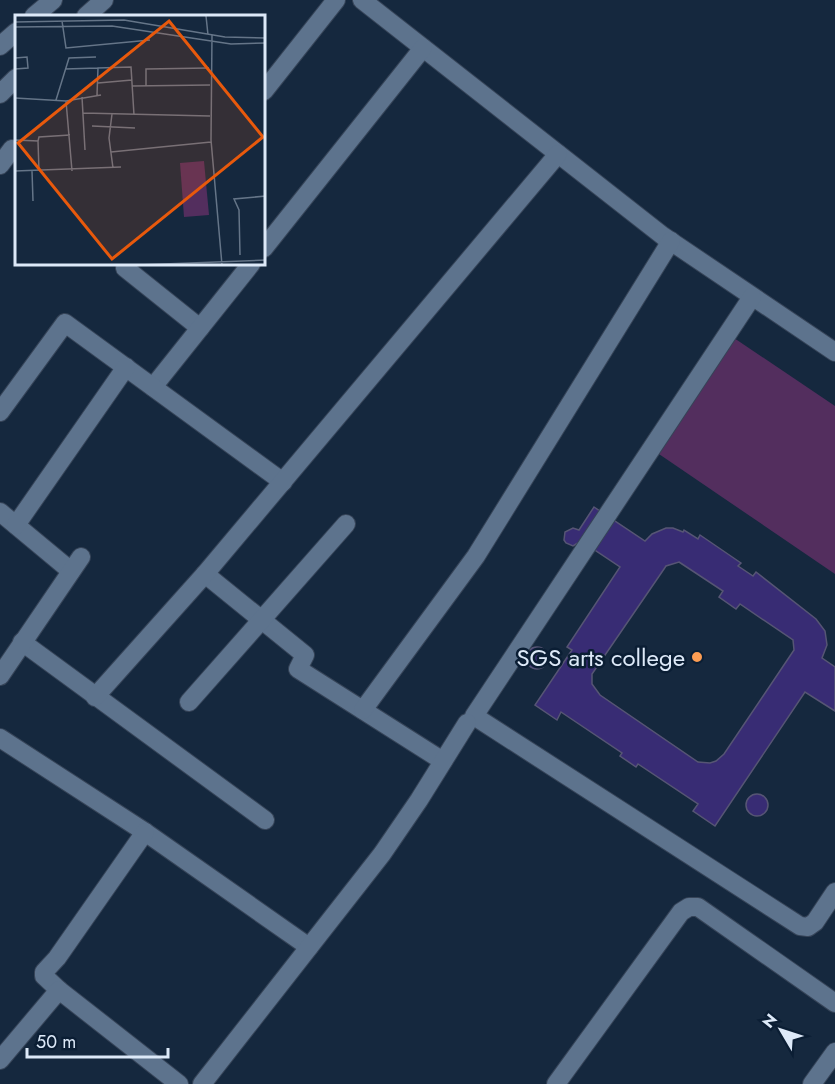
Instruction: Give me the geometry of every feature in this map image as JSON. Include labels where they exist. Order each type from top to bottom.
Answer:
[{"type":"street","points":[[35,15],[53,0]]},
{"type":"street","points":[[87,15],[104,0]]},
{"type":"street","points":[[266,89],[336,0]]},
{"type":"street","points":[[362,0],[671,242],[835,352]]},
{"type":"street","points":[[0,46],[15,33]]},
{"type":"street","points":[[266,245],[423,48]]},
{"type":"street","points":[[0,93],[15,79]]},
{"type":"street","points":[[0,165],[12,149]]},
{"type":"street","points":[[95,697],[205,574],[558,154]]},
{"type":"street","points":[[363,710],[476,556],[671,242]]},
{"type":"street","points":[[126,266],[124,268],[200,328]]},
{"type":"street","points":[[153,387],[249,266]]},
{"type":"street","points":[[752,297],[474,716],[800,926],[808,927],[815,922],[835,892]]},
{"type":"street","points":[[0,412],[66,322],[283,482]]},
{"type":"street","points":[[16,525],[126,367]]},
{"type":"street","points":[[0,512],[76,564],[0,676]]},
{"type":"street","points":[[189,702],[346,524]]},
{"type":"street","points":[[205,574],[305,655],[298,669],[443,761]]},
{"type":"street","points":[[22,642],[265,820]]},
{"type":"street","points":[[202,1084],[382,854],[467,723]]},
{"type":"street","points":[[0,738],[145,832],[309,947]]},
{"type":"street","points":[[145,832],[57,958],[44,972],[44,976],[46,980],[179,1084]]},
{"type":"street","points":[[556,1084],[681,912],[689,907],[698,908],[835,1003]]},
{"type":"street","points":[[0,1060],[59,990]]},
{"type":"street","points":[[812,1084],[835,1052]]},
{"type":"shaded area","points":[[734,338],[835,406],[835,574],[656,452]]},
{"type":"building","points":[[594,507],[645,541],[652,534],[666,528],[683,532],[684,530],[698,539],[700,535],[741,563],[738,566],[753,576],[756,572],[816,619],[825,631],[827,645],[822,658],[835,667],[835,711],[805,692],[715,826],[693,811],[698,804],[638,764],[636,767],[620,756],[622,753],[561,712],[557,720],[535,705],[572,650],[567,647],[620,567],[581,541],[573,546],[566,543],[565,532],[573,528],[579,530]],"holes":[[[679,562],[723,591],[719,597],[736,609],[740,604],[793,640],[794,650],[724,754],[710,763],[698,762],[600,695],[592,684],[592,674],[666,566]]]},
{"type":"building","points":[[537,647],[545,650],[548,658],[545,666],[537,669],[529,666],[526,658],[529,650]]},
{"type":"building","points":[[757,794],[765,797],[768,805],[765,813],[757,816],[749,813],[746,805],[749,797]]},
{"type":"place","name":"SGS arts college","points":[[697,657]]}]
